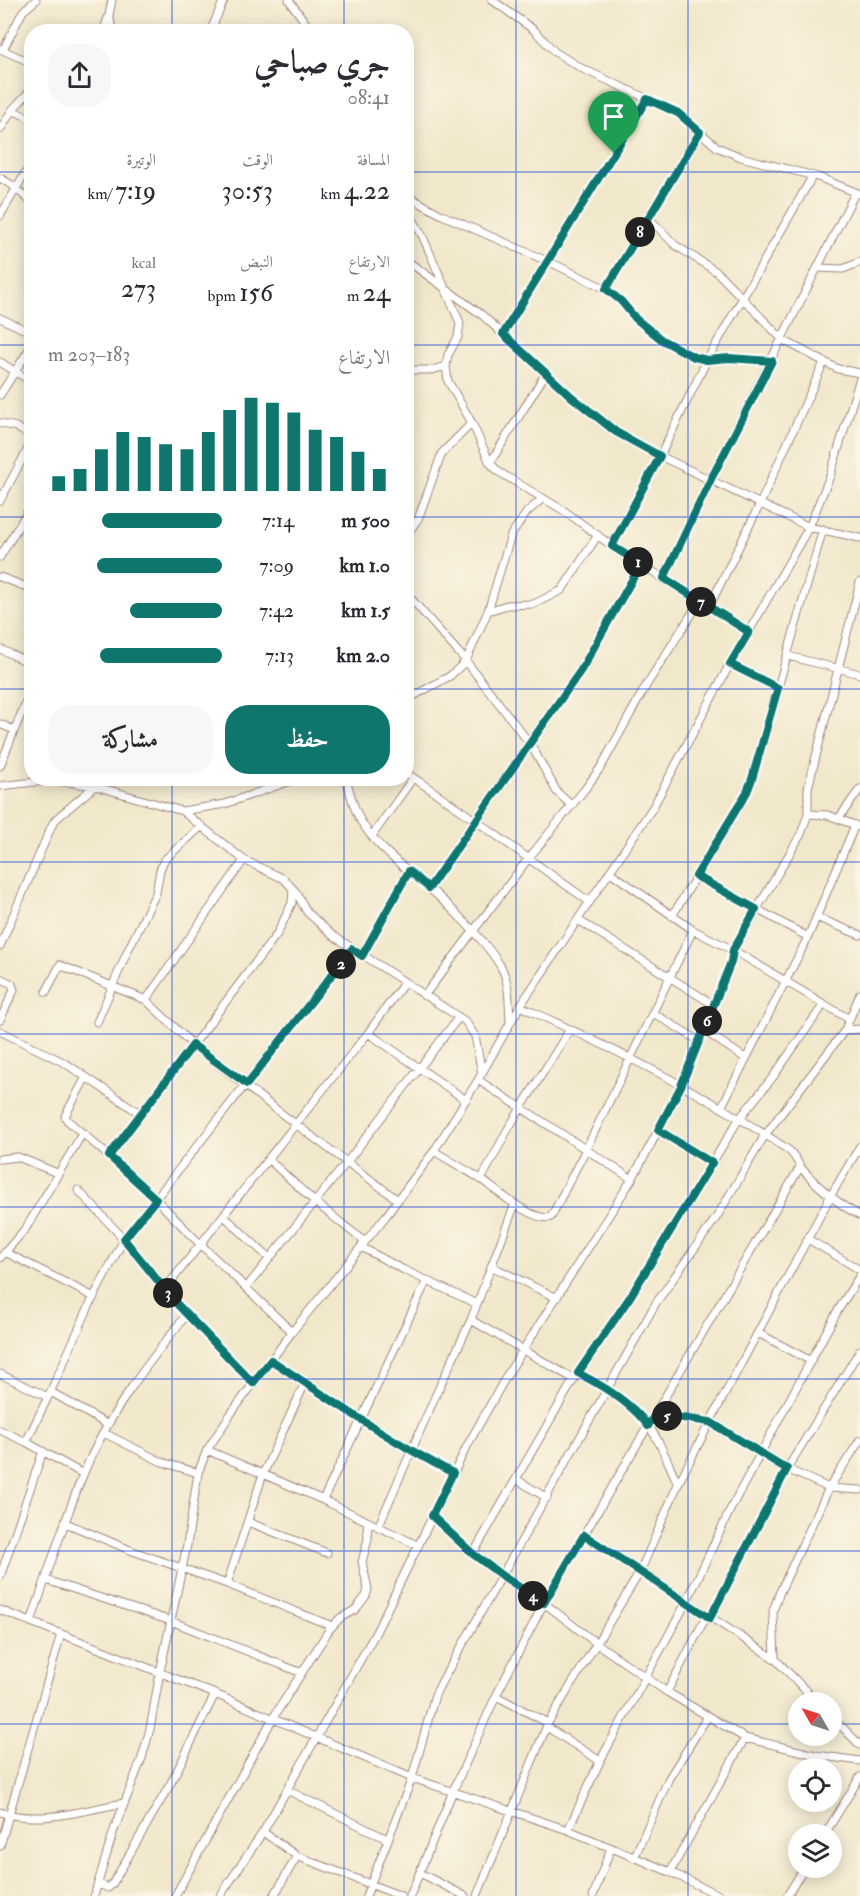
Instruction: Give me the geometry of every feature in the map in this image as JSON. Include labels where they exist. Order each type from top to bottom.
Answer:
[{"type":"street","points":[[24,59],[1,49],[23,11],[36,0]]},
{"type":"street","points":[[106,24],[112,0]]},
{"type":"street","points":[[214,24],[224,0]]},
{"type":"street","points":[[289,0],[306,24]]},
{"type":"street","points":[[492,0],[534,30],[555,52],[581,68],[678,113],[717,147],[741,157],[818,177],[858,194],[711,479],[664,578]]},
{"type":"street","points":[[109,15],[111,24]]},
{"type":"street","points":[[0,130],[10,113],[24,98]]},
{"type":"street","points":[[503,334],[647,99]]},
{"type":"street","points":[[0,112],[24,117]]},
{"type":"street","points":[[606,289],[700,132]]},
{"type":"street","points":[[0,216],[24,175]]},
{"type":"street","points":[[612,546],[660,456],[707,360],[812,177]]},
{"type":"street","points":[[0,178],[24,196]]},
{"type":"street","points":[[414,199],[440,214],[606,289],[621,301],[636,319],[672,347],[694,357],[707,360],[729,358],[772,361]]},
{"type":"street","points":[[649,218],[675,244],[717,272],[783,340],[838,369],[860,373]]},
{"type":"street","points":[[414,221],[460,323],[460,330],[448,355],[446,366],[448,381],[490,462],[499,472],[572,516],[612,546],[749,632]]},
{"type":"street","points":[[818,268],[843,269],[860,262]]},
{"type":"street","points":[[414,266],[482,315],[572,397],[616,432],[660,456],[809,527],[860,538]]},
{"type":"street","points":[[0,318],[24,329]]},
{"type":"street","points":[[0,395],[24,358]]},
{"type":"street","points":[[0,362],[24,377]]},
{"type":"street","points":[[709,607],[760,504],[824,362]]},
{"type":"street","points":[[414,370],[446,366]]},
{"type":"street","points":[[490,462],[546,373]]},
{"type":"street","points":[[94,1896],[150,1729],[198,1473],[207,1450],[253,1383],[434,1151],[480,1077],[520,1006],[664,788],[730,664],[809,527],[830,476],[860,378]]},
{"type":"street","points":[[0,423],[16,427],[24,433]]},
{"type":"street","points":[[414,525],[442,453],[471,423]]},
{"type":"street","points":[[0,501],[24,454]]},
{"type":"street","points":[[414,696],[450,676],[466,661],[488,611],[511,535],[527,512],[543,498]]},
{"type":"street","points":[[0,557],[24,517]]},
{"type":"street","points":[[672,916],[747,792],[788,657],[823,529]]},
{"type":"street","points":[[488,611],[507,605],[534,604],[562,590],[598,535]]},
{"type":"street","points":[[429,888],[531,745],[581,670],[641,564]]},
{"type":"street","points":[[0,577],[24,586]]},
{"type":"street","points":[[220,1896],[263,1832],[375,1634],[453,1473],[521,1350],[557,1298],[632,1179],[681,1086],[731,962],[733,950],[801,834],[808,814],[808,788],[860,582]]},
{"type":"street","points":[[424,996],[601,767],[647,684],[700,601]]},
{"type":"street","points":[[414,602],[466,661],[531,745],[557,792],[572,806]]},
{"type":"street","points":[[0,649],[24,660]]},
{"type":"street","points":[[788,657],[860,674]]},
{"type":"street","points":[[730,664],[778,688]]},
{"type":"street","points":[[0,766],[24,706]]},
{"type":"street","points":[[0,724],[14,730]]},
{"type":"street","points":[[414,778],[477,820],[590,903]]},
{"type":"street","points":[[0,787],[24,784]]},
{"type":"street","points":[[0,946],[52,825],[94,786],[182,811],[243,860],[280,876],[293,889],[307,912],[323,924],[332,935],[459,1017],[471,1028],[475,1036],[480,1077],[632,1179]]},
{"type":"street","points":[[182,811],[225,804],[276,786]]},
{"type":"street","points":[[348,786],[355,808],[372,836],[453,910],[496,960],[505,976],[510,1023]]},
{"type":"street","points":[[372,836],[403,786]]},
{"type":"street","points":[[840,818],[860,789]]},
{"type":"street","points":[[721,1108],[808,937],[857,826],[828,815],[808,814]]},
{"type":"street","points":[[97,1022],[156,893],[164,860],[202,826]]},
{"type":"street","points":[[146,1000],[243,860]]},
{"type":"street","points":[[362,956],[409,871]]},
{"type":"street","points":[[610,872],[693,930],[733,950],[849,1019]]},
{"type":"street","points":[[696,876],[808,937]]},
{"type":"street","points":[[109,1156],[277,934],[292,903],[293,889]]},
{"type":"street","points":[[816,917],[860,935]]},
{"type":"street","points":[[578,920],[714,1005]]},
{"type":"street","points":[[434,1151],[515,1204],[541,1217],[550,1217],[586,1149],[693,930]]},
{"type":"street","points":[[26,1442],[94,1297],[124,1239],[352,949]]},
{"type":"street","points":[[46,992],[60,965],[146,1000],[193,1045],[398,1200]]},
{"type":"street","points":[[0,978],[12,984],[14,990],[0,1020]]},
{"type":"street","points":[[165,1289],[368,1034],[404,983]]},
{"type":"street","points":[[366,1896],[412,1778],[435,1695],[656,1303],[716,1218],[765,1135],[844,1030],[860,994]]},
{"type":"street","points":[[473,1554],[576,1376],[630,1297],[739,1119],[774,1077],[824,1004]]},
{"type":"street","points":[[520,1006],[631,1058],[765,1135],[790,1151],[800,1167],[830,1197],[860,1216]]},
{"type":"street","points":[[653,1013],[698,1040]]},
{"type":"street","points":[[246,1288],[459,1017]]},
{"type":"street","points":[[481,1180],[570,1029]]},
{"type":"street","points":[[844,1030],[860,1029]]},
{"type":"street","points":[[0,1030],[65,1064],[141,1114]]},
{"type":"street","points":[[703,1030],[745,1058]]},
{"type":"street","points":[[368,1034],[466,1100]]},
{"type":"street","points":[[86,1077],[65,1118],[156,1199],[292,1332]]},
{"type":"street","points":[[658,1130],[712,1163]]},
{"type":"street","points":[[82,1134],[26,1228],[2,1255],[94,1297]]},
{"type":"street","points":[[477,1896],[548,1725],[640,1572],[678,1484],[710,1422],[830,1197],[860,1146]]},
{"type":"street","points":[[0,1159],[18,1158],[57,1173]]},
{"type":"street","points":[[269,1160],[363,1244],[404,1270],[477,1304]]},
{"type":"street","points":[[410,1896],[453,1791],[496,1696],[544,1603],[800,1167]]},
{"type":"street","points":[[78,1190],[124,1239],[187,1314],[253,1383]]},
{"type":"street","points":[[378,1527],[471,1320],[515,1204]]},
{"type":"street","points":[[224,1216],[270,1258]]},
{"type":"street","points":[[808,1239],[860,1270]]},
{"type":"street","points":[[491,1266],[557,1298]]},
{"type":"street","points":[[568,1830],[600,1761],[686,1603],[733,1504],[837,1312],[860,1275]]},
{"type":"street","points":[[323,1500],[427,1280]]},
{"type":"street","points":[[31,1622],[83,1474],[108,1425],[133,1385],[187,1314]]},
{"type":"street","points":[[471,1320],[521,1350],[607,1390],[635,1411],[648,1426],[678,1484]]},
{"type":"street","points":[[758,1333],[811,1361]]},
{"type":"street","points":[[668,1692],[787,1469],[860,1350]]},
{"type":"street","points":[[271,1360],[361,1421],[453,1473]]},
{"type":"street","points":[[0,1374],[49,1395],[108,1425]]},
{"type":"street","points":[[227,1584],[263,1474],[305,1383]]},
{"type":"street","points":[[655,1414],[710,1422],[761,1451],[787,1469],[829,1488],[860,1490]]},
{"type":"street","points":[[0,1430],[83,1474]]},
{"type":"street","points":[[104,1433],[162,1462],[198,1473]]},
{"type":"street","points":[[775,1659],[772,1611],[778,1594],[829,1488],[860,1440]]},
{"type":"street","points":[[207,1450],[323,1500],[417,1545]]},
{"type":"street","points":[[0,1577],[43,1452]]},
{"type":"street","points":[[516,1479],[547,1498]]},
{"type":"street","points":[[432,1516],[473,1554],[544,1603],[596,1643],[668,1692],[745,1738],[816,1755],[860,1761]]},
{"type":"street","points":[[248,1522],[327,1553]]},
{"type":"street","points":[[175,1896],[273,1718],[332,1626],[340,1618],[355,1610],[366,1596],[368,1589],[362,1562],[368,1539],[367,1522]]},
{"type":"street","points":[[66,1523],[130,1551],[227,1584],[332,1626]]},
{"type":"street","points":[[584,1535],[708,1618],[775,1659],[807,1692]]},
{"type":"street","points":[[46,1580],[171,1621],[302,1673]]},
{"type":"street","points":[[0,1610],[215,1694],[412,1778],[568,1830],[670,1872],[721,1896]]},
{"type":"street","points":[[0,1846],[61,1634]]},
{"type":"street","points":[[99,1884],[107,1888],[113,1883],[172,1781],[215,1694]]},
{"type":"street","points":[[496,1696],[548,1725],[600,1761]]},
{"type":"street","points":[[634,1858],[669,1778],[708,1716]]},
{"type":"street","points":[[842,1727],[860,1745]]},
{"type":"street","points":[[670,1872],[745,1738]]},
{"type":"street","points":[[831,1824],[860,1778]]},
{"type":"street","points":[[287,1791],[387,1839]]},
{"type":"street","points":[[0,1812],[46,1818],[124,1803]]},
{"type":"street","points":[[263,1832],[297,1856],[401,1896]]},
{"type":"street","points":[[593,1896],[611,1848]]},
{"type":"street","points":[[274,1896],[297,1856]]},
{"type":"street","points":[[420,1873],[465,1896]]},
{"type":"street","points":[[787,1896],[798,1878]]},
{"type":"route","points":[[647,99],[678,113],[700,132],[606,289],[621,301],[636,319],[662,340],[694,357],[707,360],[729,358],[772,361],[711,479],[664,578],[749,632],[730,664],[778,688],[747,792],[696,876],[756,909],[733,950],[731,962],[681,1086],[658,1130],[712,1163],[630,1297],[578,1373],[591,1379],[635,1411],[648,1426],[655,1414],[710,1422],[761,1451],[787,1469],[710,1618],[584,1535],[544,1603],[473,1554],[432,1516],[453,1473],[361,1421],[271,1360],[253,1383],[175,1302],[124,1239],[156,1199],[109,1156],[193,1045],[247,1084],[352,949],[362,956],[409,871],[429,888],[581,670],[641,564],[612,546],[660,456],[616,432],[572,397],[503,334],[614,153],[647,99]]}]
